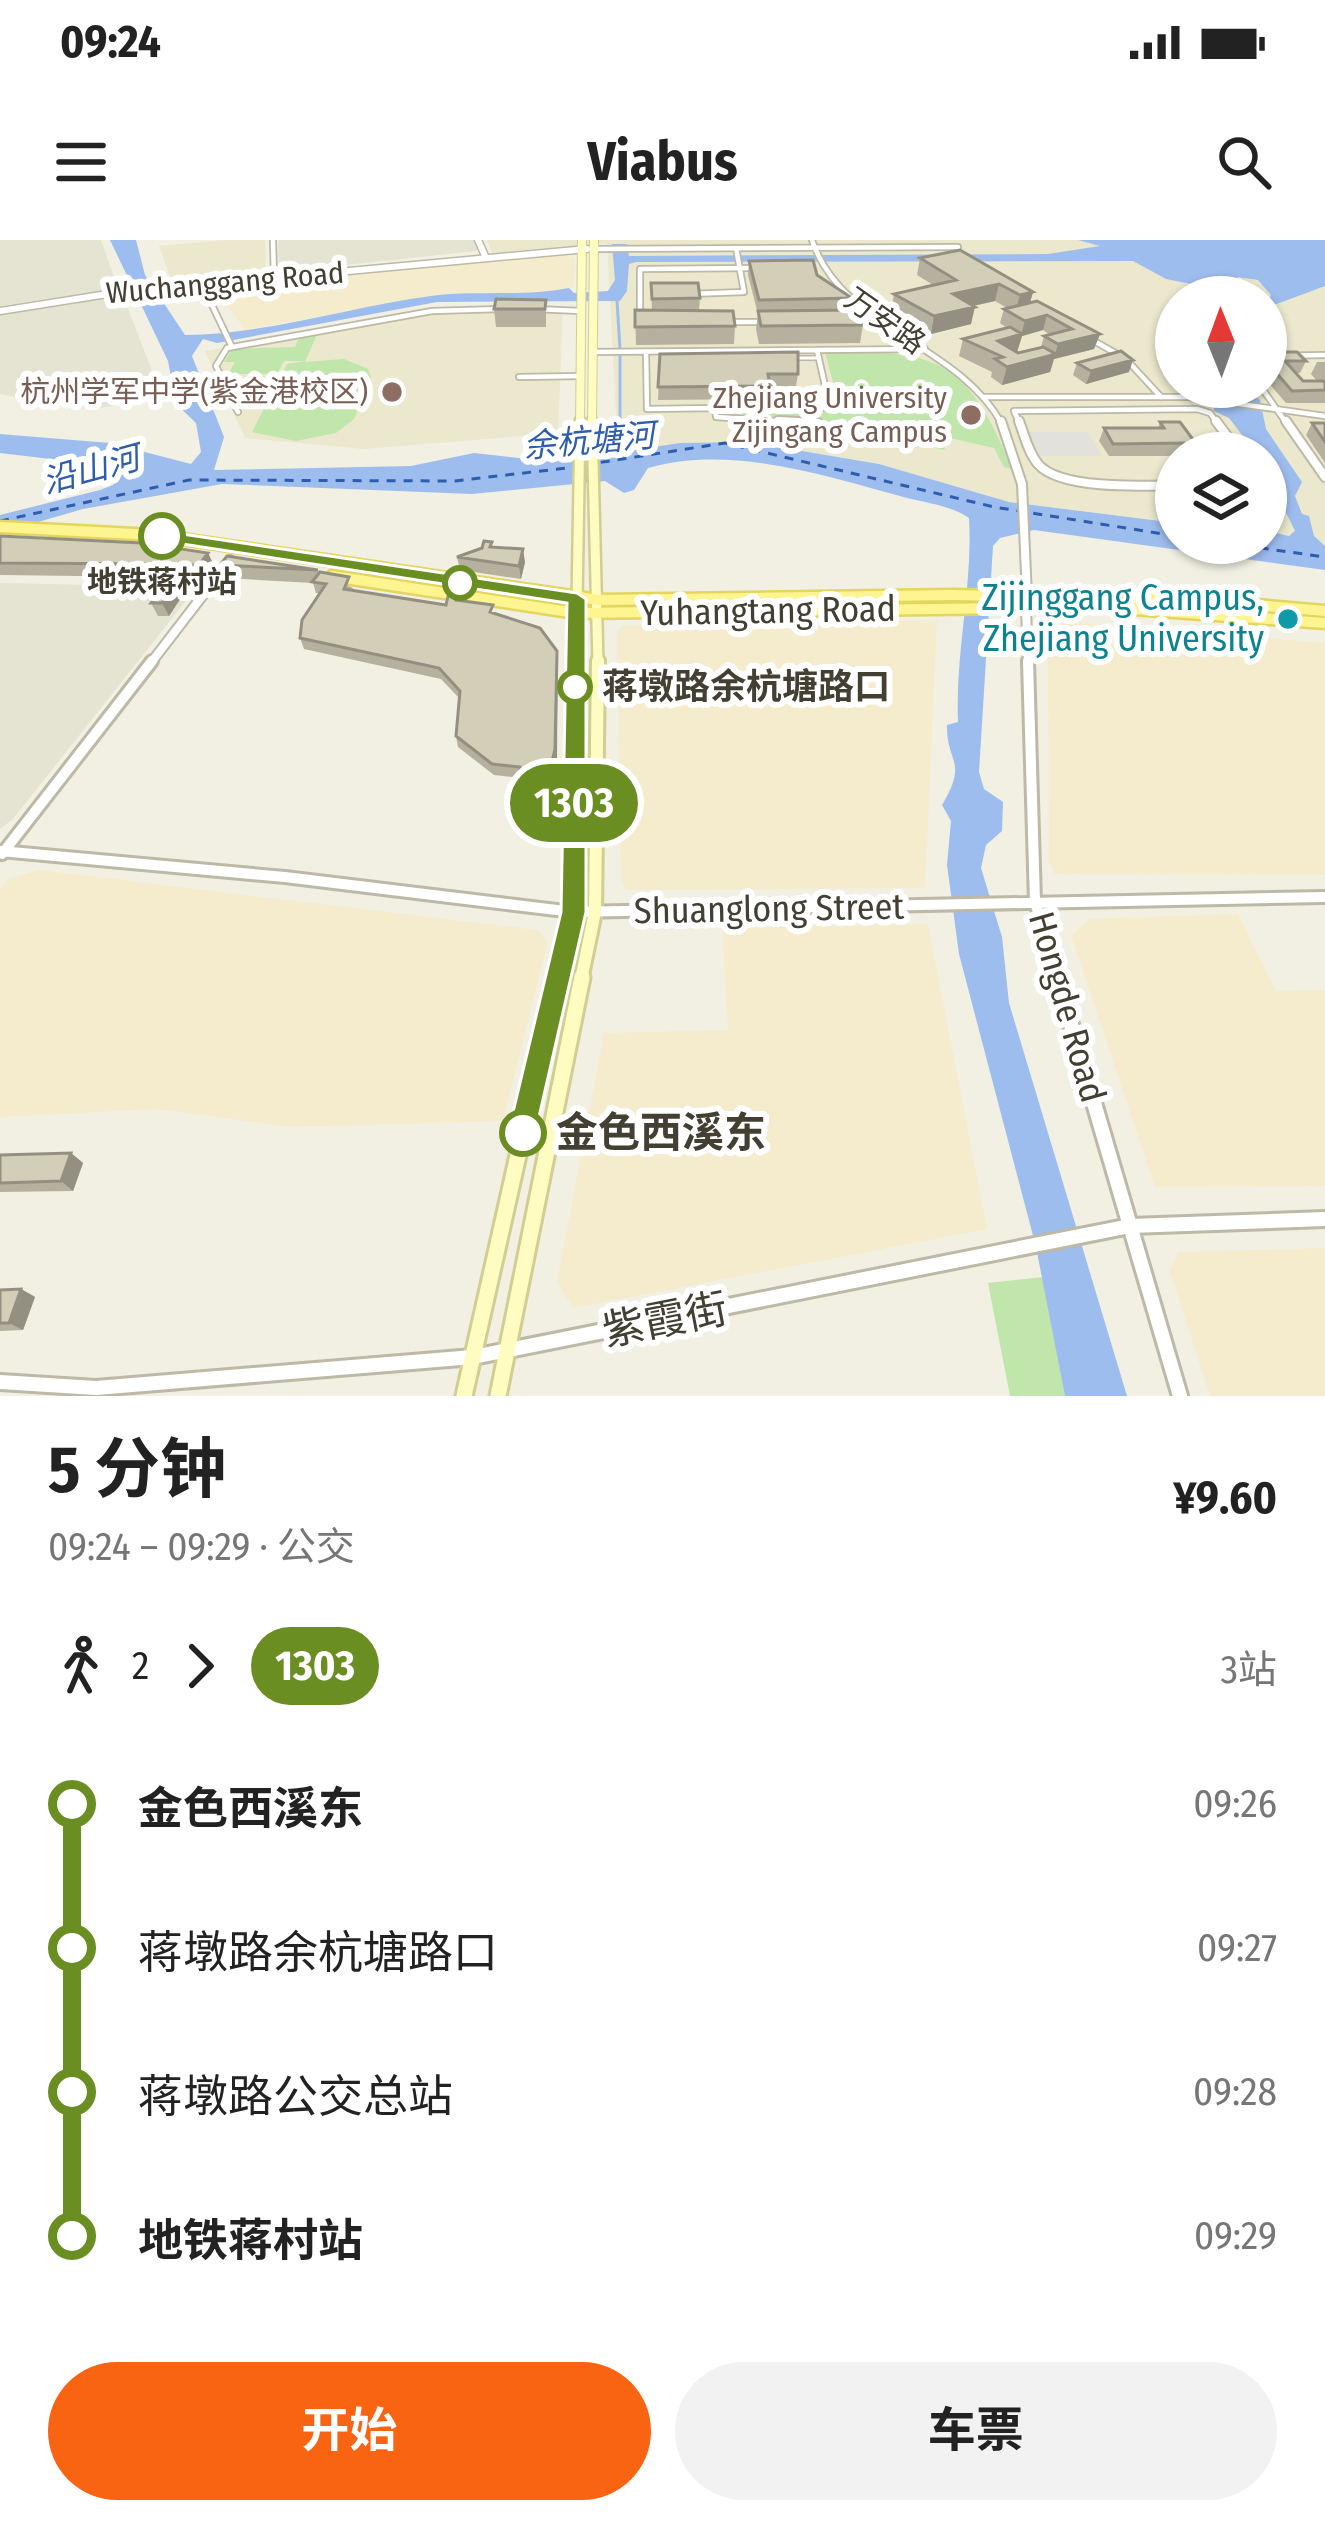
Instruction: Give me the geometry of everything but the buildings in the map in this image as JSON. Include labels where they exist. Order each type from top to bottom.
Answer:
[{"type":"main road","points":[[498,1396],[595,912],[599,607],[592,409],[594,244]]},
{"type":"main road","points":[[464,1396],[573,912],[582,245]]},
{"type":"main road","name":"Yuhangtang Road","points":[[0,526],[154,535],[576,606]]},
{"type":"main road","name":"Yuhangtang Road","points":[[7,537],[140,545],[576,606],[1199,600],[1325,611]]},
{"type":"main road","name":"Yuhangtang Road","points":[[1026,602],[1325,623]]},
{"type":"street","points":[[273,240],[274,278]]},
{"type":"street","points":[[478,240],[486,258]]},
{"type":"street","points":[[594,244],[608,249],[737,251],[957,246]]},
{"type":"street","name":"Wuchanggang Road","points":[[0,311],[120,292],[594,244]]},
{"type":"street","name":"万安路","points":[[814,247],[837,288],[975,385],[1005,433],[1021,469],[1025,495],[1026,602]]},
{"type":"street","points":[[687,294],[744,292],[737,251]]},
{"type":"street","points":[[640,323],[640,268],[761,268]]},
{"type":"street","points":[[202,284],[230,343]]},
{"type":"street","points":[[238,412],[216,366],[227,348],[442,309],[581,309]]},
{"type":"street","points":[[839,322],[883,321]]},
{"type":"street","points":[[728,322],[772,322]]},
{"type":"street","points":[[1085,337],[1126,359],[1155,390]]},
{"type":"street","points":[[592,352],[818,354],[925,349]]},
{"type":"street","points":[[646,355],[647,409],[830,408],[818,354]]},
{"type":"street","points":[[1287,356],[1325,355]]},
{"type":"street","points":[[519,377],[580,376]]},
{"type":"street","points":[[983,397],[1155,397]]},
{"type":"street","points":[[715,408],[716,417],[818,423],[810,441]]},
{"type":"street","points":[[1263,408],[1325,416]]},
{"type":"street","points":[[1155,485],[1051,474],[1039,466],[1014,411],[1197,409],[1210,413],[1224,432]]},
{"type":"street","points":[[1280,410],[1291,436],[1325,477]]},
{"type":"street","points":[[1005,433],[1026,432]]},
{"type":"street","points":[[1,853],[230,559]]},
{"type":"street","name":"Hongde Road","points":[[1026,602],[1035,902],[1180,1396]]},
{"type":"street","name":"Shuanglong Street","points":[[1,853],[285,877],[573,912],[1325,897]]},
{"type":"street","name":"紫霞街","points":[[0,1382],[96,1388],[473,1357],[1130,1226],[1325,1219]]},
{"type":"shaded area","points":[[0,240],[101,240],[118,288],[0,306]]},
{"type":"shaded area","points":[[265,240],[266,271],[172,283],[159,246]]},
{"type":"shaded area","points":[[278,240],[474,240],[477,251],[279,272]]},
{"type":"shaded area","name":"Zhejiang University Zijingang Campus","points":[[487,240],[1325,240],[1325,547],[1287,537],[1287,432],[1155,432],[1155,520],[1009,502],[879,464],[749,442],[680,443],[618,453],[607,243],[492,253]]},
{"type":"shaded area","points":[[575,257],[574,287],[561,292],[431,296],[245,330],[217,291],[227,286]]},
{"type":"shaded area","points":[[123,296],[156,381],[153,388],[120,405],[77,409],[0,394],[0,315]]},
{"type":"shaded area","name":"杭州学军中学(紫金港校区)","points":[[563,307],[558,433],[364,449],[245,438],[205,351],[434,308]]},
{"type":"shaded area","points":[[1028,432],[1088,432],[1102,456],[1040,456]]},
{"type":"shaded area","points":[[0,583],[191,587],[192,593],[13,819],[0,829]]},
{"type":"shaded area","points":[[937,620],[925,888],[626,890],[621,881],[617,632],[623,625]]},
{"type":"shaded area","points":[[1068,622],[1325,643],[1325,875],[1054,874],[1049,861],[1048,631]]},
{"type":"shaded area","points":[[39,870],[537,930],[548,941],[503,1121],[291,1127],[157,1109],[0,1117],[0,889],[7,879]]},
{"type":"shaded area","points":[[1238,914],[1276,991],[1325,990],[1325,1186],[1155,1187],[1071,936],[1089,919]]},
{"type":"shaded area","points":[[928,924],[987,1229],[573,1308],[557,1282],[604,1033],[728,1030],[722,928]]},
{"type":"shaded area","points":[[1325,1248],[1325,1396],[1210,1396],[1170,1272],[1178,1252]]},
{"type":"green space","points":[[317,334],[305,362],[344,359],[368,369],[371,377],[354,419],[336,433],[296,441],[252,432],[287,364],[305,361],[284,361],[277,374],[228,374],[235,362],[224,362],[232,349],[295,347],[300,336]]},
{"type":"green space","points":[[825,352],[896,354],[944,368],[980,404],[1012,469],[1004,467],[994,448],[950,438],[944,450],[837,424],[734,416],[841,412]]},
{"type":"green space","points":[[1043,1277],[1065,1396],[1010,1396],[988,1283]]},
{"type":"water","points":[[110,240],[136,240],[145,275],[185,335],[247,330],[431,296],[569,288],[574,293],[608,291],[615,280],[612,244],[627,244],[629,256],[1048,254],[1100,246],[1078,240],[1325,240],[1325,286],[1287,300],[1287,276],[1160,276],[1133,261],[636,262],[629,264],[627,291],[620,301],[437,302],[217,343],[203,339],[192,356],[224,437],[214,470],[411,466],[474,453],[553,462],[680,443],[749,442],[879,464],[1009,502],[1155,520],[1155,547],[1034,530],[1000,538],[993,546],[979,772],[984,789],[1003,802],[1002,831],[986,845],[981,868],[1002,937],[1009,1003],[1127,1396],[1065,1396],[1036,1247],[959,954],[947,865],[951,821],[942,805],[955,770],[947,725],[958,722],[969,518],[939,505],[812,473],[712,459],[648,468],[634,490],[624,493],[605,481],[472,494],[222,484],[83,509],[0,533],[0,515],[100,490],[113,485],[118,474],[76,462],[0,453],[0,434],[110,443],[191,464],[201,452],[196,423],[176,404],[168,361]]},
{"type":"water","points":[[1214,408],[1262,408],[1268,432],[1240,432]]},
{"type":"water","points":[[1287,460],[1302,482],[1295,496],[1302,514],[1309,516],[1314,536],[1325,546],[1325,570],[1281,564],[1287,564],[1287,536],[1295,531],[1287,515]]},
{"type":"waterway","points":[[617,300],[620,349]]},
{"type":"waterway","name":"余杭塘河","points":[[620,354],[620,419]]},
{"type":"ferry route","points":[[584,465],[725,443],[994,507],[1155,533]]},
{"type":"ferry route","points":[[0,521],[189,480],[455,481],[575,467]]},
{"type":"ferry route","points":[[1287,552],[1325,557]]},
{"type":"bus line","name":"1303","points":[[162,536],[577,599],[573,912],[523,1133]]},
{"type":"place","name":"杭州学军中学(紫金港校区)","points":[[392,392]]},
{"type":"place","name":"Zhejiang University Zijingang Campus","points":[[971,415]]},
{"type":"place","name":"地铁蒋村站","points":[[162,536]]},
{"type":"place","name":"Zijinggang Campus, Zhejiang University","points":[[1288,619]]},
{"type":"place","name":"蒋墩路余杭塘路口","points":[[575,687]]},
{"type":"place","name":"金色西溪东","points":[[523,1133]]},
{"type":"water label","name":"沿山河","points":[[91,470]]}]
